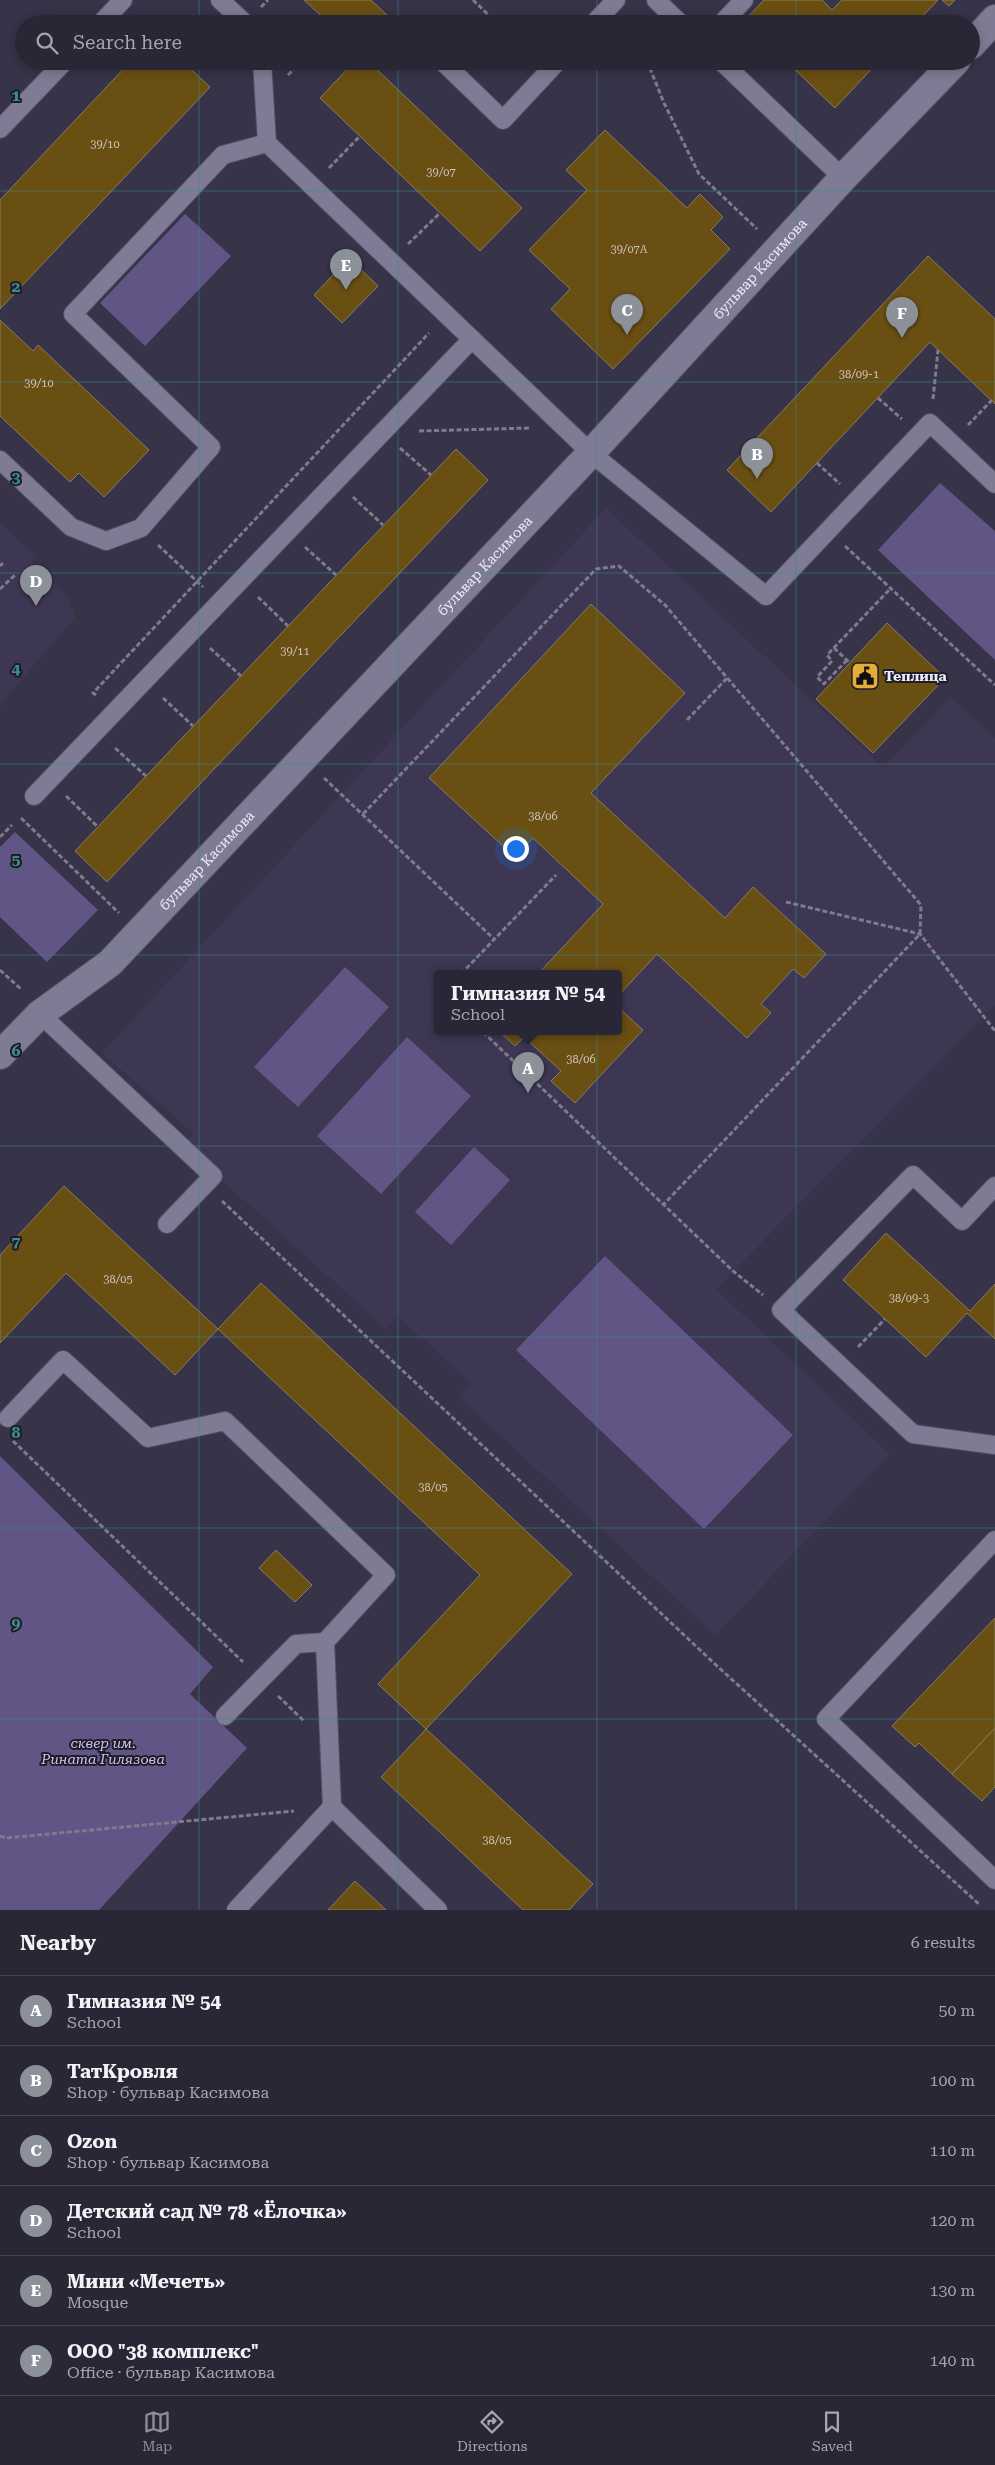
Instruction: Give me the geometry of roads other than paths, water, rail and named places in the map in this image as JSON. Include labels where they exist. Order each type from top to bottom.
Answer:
[{"type":"street","points":[[980,35],[995,19]]},
{"type":"street","name":"бульвар Касимова","points":[[0,1056],[40,1014],[110,963],[591,453],[843,178],[947,70]]},
{"type":"lane","points":[[109,15],[123,0]]},
{"type":"lane","points":[[602,15],[616,0]]},
{"type":"lane","points":[[656,0],[672,15]]},
{"type":"lane","points":[[730,15],[744,0]]},
{"type":"lane","points":[[229,3],[239,15]]},
{"type":"lane","points":[[0,129],[56,70]]},
{"type":"lane","points":[[263,70],[267,143],[591,453],[766,596],[925,429],[951,443],[995,484]]},
{"type":"lane","points":[[451,70],[503,120],[550,70]]},
{"type":"lane","points":[[729,70],[843,178]]},
{"type":"lane","points":[[0,460],[70,527],[106,541],[141,528],[211,447],[73,314],[223,155],[267,143]]},
{"type":"lane","points":[[34,796],[472,339]]},
{"type":"lane","points":[[40,1014],[213,1176],[167,1224]]},
{"type":"lane","points":[[992,1196],[962,1221],[913,1175],[781,1310],[913,1434],[995,1445]]},
{"type":"lane","points":[[8,1426],[63,1360],[148,1438],[225,1421],[386,1575],[325,1642],[296,1644],[224,1716]]},
{"type":"lane","points":[[995,1540],[826,1719],[995,1880]]},
{"type":"lane","points":[[325,1642],[332,1807],[438,1910]]},
{"type":"lane","points":[[236,1910],[332,1807]]},
{"type":"place","name":"Мини «Мечеть»","points":[[346,290]]},
{"type":"place","name":"Ozon","points":[[627,335]]},
{"type":"place","name":"ООО \"38 комплекс\"","points":[[902,338]]},
{"type":"place","name":"ТатКровля","points":[[757,479]]},
{"type":"place","name":"Детский сад № 78 «Ёлочка»","points":[[36,606]]},
{"type":"place","name":"Теплица","points":[[865,676]]},
{"type":"place","name":"Гимназия № 54","points":[[528,1093]]},
{"type":"park label","name":"сквер им. Рината Гилязова","points":[[103,1752]]}]
